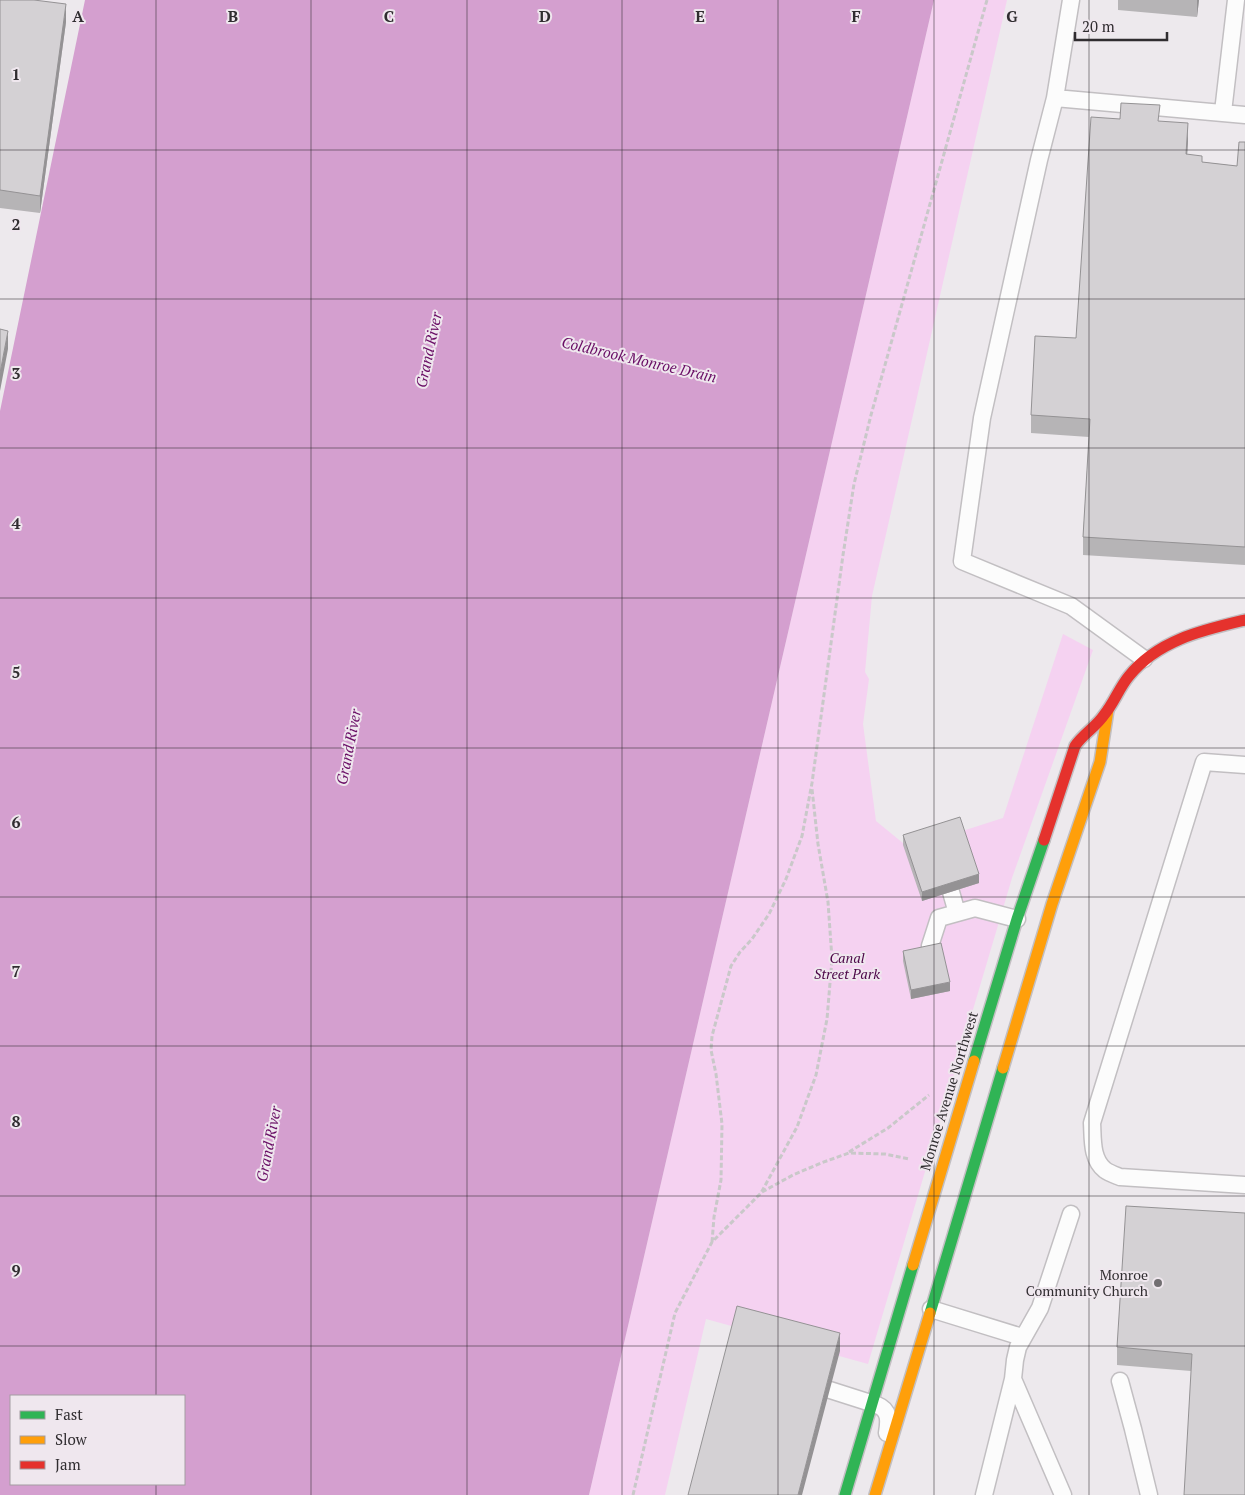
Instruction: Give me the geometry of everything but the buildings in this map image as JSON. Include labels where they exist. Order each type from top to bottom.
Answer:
[{"type":"main road","name":"Monroe Avenue Northwest","points":[[845,1495],[1017,919],[1075,746],[1103,717],[1124,682],[1144,659],[1174,640],[1245,620]]},
{"type":"main road","name":"Monroe Avenue Northwest","points":[[875,1495],[1055,894],[1100,762],[1104,747],[1105,721],[1108,710]]},
{"type":"lane","points":[[1072,0],[1055,98],[1038,160],[982,418],[962,561],[1071,606],[1144,659]]},
{"type":"lane","points":[[1223,112],[1236,0]]},
{"type":"lane","points":[[1055,98],[1245,115]]},
{"type":"lane","points":[[1245,765],[1204,762],[1092,1123],[1093,1147],[1096,1159],[1104,1170],[1120,1177],[1245,1185]]},
{"type":"lane","points":[[950,892],[957,913]]},
{"type":"lane","points":[[930,946],[939,918],[976,908],[1017,919]]},
{"type":"lane","points":[[984,1495],[1013,1379],[1016,1352],[1022,1337],[1040,1308],[1071,1214]]},
{"type":"lane","points":[[931,1309],[1022,1337]]},
{"type":"lane","points":[[1013,1379],[1063,1495]]},
{"type":"lane","points":[[1120,1381],[1149,1495]]},
{"type":"lane","points":[[830,1390],[884,1409],[888,1419],[880,1477]]},
{"type":"path","points":[[712,1242],[714,1217],[721,1180],[722,1124],[711,1050],[712,1036],[731,966],[769,914],[786,879],[802,836],[812,784],[854,484],[986,0]]},
{"type":"path","points":[[761,1193],[797,1127],[816,1075],[827,1019],[832,959],[828,902],[818,844],[812,784]]},
{"type":"path","points":[[634,1495],[676,1313],[712,1242],[761,1193],[793,1175],[849,1153],[888,1128],[929,1095]]},
{"type":"path","points":[[849,1153],[885,1154],[909,1159]]},
{"type":"green space","name":"Canal Street Park","points":[[934,0],[1007,0],[872,596],[865,672],[869,679],[863,724],[876,821],[909,848],[1003,818],[1063,634],[1093,650],[1012,878],[868,1364],[706,1319],[665,1495],[589,1495]]},
{"type":"water","points":[[85,0],[934,0],[589,1495],[0,1495],[0,411]]},
{"type":"traffic: fast","points":[[974,1061],[1017,919],[1044,840]]},
{"type":"traffic: fast","points":[[930,1313],[1003,1068]]},
{"type":"traffic: fast","points":[[845,1495],[913,1265]]},
{"type":"traffic: slow","points":[[1003,1068],[1052,904],[1100,762],[1108,710]]},
{"type":"traffic: slow","points":[[913,1265],[974,1061]]},
{"type":"traffic: slow","points":[[875,1495],[930,1313]]},
{"type":"traffic: jam","points":[[1044,840],[1075,746],[1101,719],[1129,676],[1153,653],[1167,645],[1197,633],[1245,620]]},
{"type":"place","name":"Monroe Community Church","points":[[1158,1283]]},
{"type":"water label","name":"Grand River","points":[[429,350]]},
{"type":"water label","name":"Coldbrook Monroe Drain","points":[[639,360]]},
{"type":"water label","name":"Grand River","points":[[349,747]]},
{"type":"water label","name":"Grand River","points":[[269,1144]]}]
